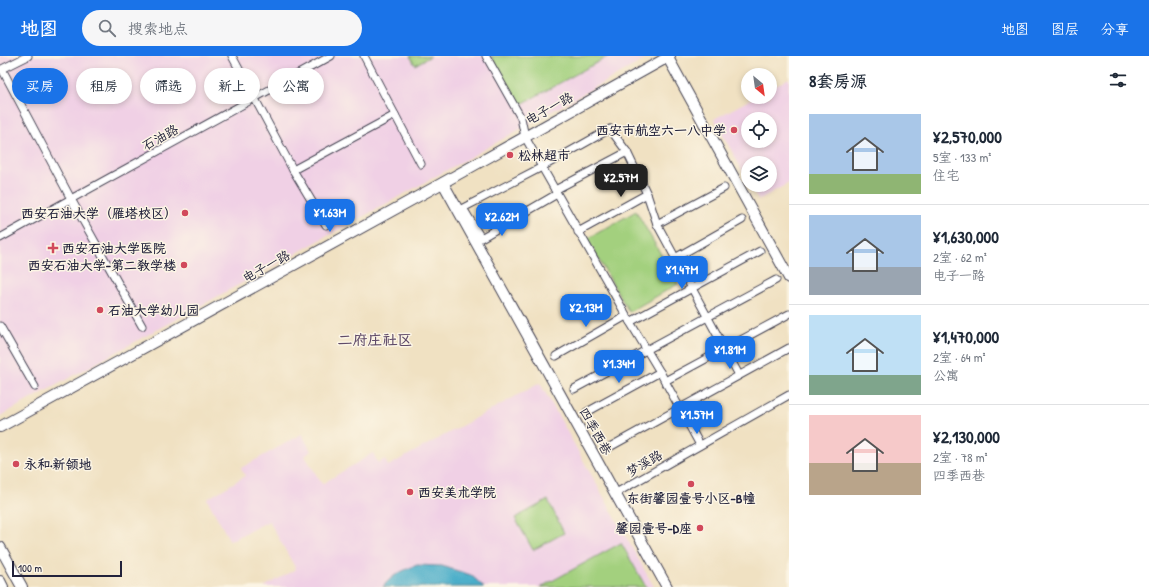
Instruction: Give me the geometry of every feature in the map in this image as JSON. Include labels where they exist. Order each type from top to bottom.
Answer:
[{"type":"street","points":[[28,56],[1,70],[142,326]]},
{"type":"street","points":[[232,56],[239,68]]},
{"type":"street","name":"石油路","points":[[260,95],[331,56]]},
{"type":"street","points":[[364,56],[421,164]]},
{"type":"street","points":[[486,56],[521,118],[524,137],[660,372],[700,445]]},
{"type":"street","points":[[668,56],[789,278]]},
{"type":"street","name":"电子一路","points":[[0,427],[444,183],[668,56]]},
{"type":"street","name":"石油路","points":[[0,238],[244,104]]},
{"type":"street","points":[[258,104],[293,170],[326,225]]},
{"type":"street","points":[[293,170],[396,115]]},
{"type":"street","points":[[627,152],[556,192],[481,238],[463,208],[542,167],[610,129],[627,152],[647,194],[657,224],[739,375]]},
{"type":"street","name":"四季西巷","points":[[444,183],[667,587]]},
{"type":"street","points":[[657,224],[724,188]]},
{"type":"street","points":[[578,232],[647,194]]},
{"type":"street","points":[[675,258],[742,220]]},
{"type":"street","points":[[556,356],[692,288],[760,251]]},
{"type":"street","points":[[574,389],[776,280]]},
{"type":"street","points":[[665,382],[789,314]]},
{"type":"street","points":[[0,326],[34,387]]},
{"type":"street","points":[[606,449],[789,348]]},
{"type":"street","points":[[587,412],[660,372]]},
{"type":"street","name":"梦溪路","points":[[616,493],[789,396]]},
{"type":"street","points":[[0,547],[22,587]]},
{"type":"street","points":[[0,581],[3,587]]},
{"type":"shaded area","name":"西安石油大学（雁塔校区）","points":[[0,56],[651,56],[422,184],[0,416]]},
{"type":"shaded area","name":"西安市航空六一八中学","points":[[789,78],[789,183],[777,190],[777,156],[741,156],[741,168],[714,119],[742,104],[777,104],[777,85]]},
{"type":"shaded area","name":"西安市航空六一八中学","points":[[754,192],[773,192],[758,200]]},
{"type":"shaded area","name":"西安美术学院","points":[[540,383],[654,587],[264,587],[296,569],[269,521],[230,541],[207,499],[245,476],[241,468],[302,434],[311,451],[305,456],[322,484],[373,453],[378,463],[385,459],[388,466]]},
{"type":"green space","points":[[410,56],[431,56],[415,65]]},
{"type":"green space","points":[[491,56],[609,56],[518,106]]},
{"type":"green space","points":[[636,211],[678,284],[629,312],[587,239]]},
{"type":"green space","points":[[548,500],[564,533],[533,550],[515,518]]},
{"type":"green space","points":[[621,543],[646,587],[541,587]]},
{"type":"water","points":[[417,565],[442,566],[471,575],[484,587],[383,587],[394,576]]},
{"type":"place","name":"西安市航空六一八中学","points":[[734,130]]},
{"type":"place","name":"松林超市","points":[[510,155]]},
{"type":"place","name":"西安石油大学（雁塔校区）","points":[[185,213]]},
{"type":"place","name":"西安石油大学医院","points":[[53,248]]},
{"type":"place","name":"西安石油大学-第二教学楼","points":[[184,265]]},
{"type":"place","name":"石油大学幼儿园","points":[[100,310]]},
{"type":"place","name":"永和·新领地","points":[[16,464]]},
{"type":"place","name":"东街馨园壹号小区-B幢","points":[[691,484]]},
{"type":"place","name":"西安美术学院","points":[[410,492]]},
{"type":"place","name":"馨园壹号-D座","points":[[700,528]]},
{"type":"district","name":"二府庄社区","points":[[375,339]]}]
